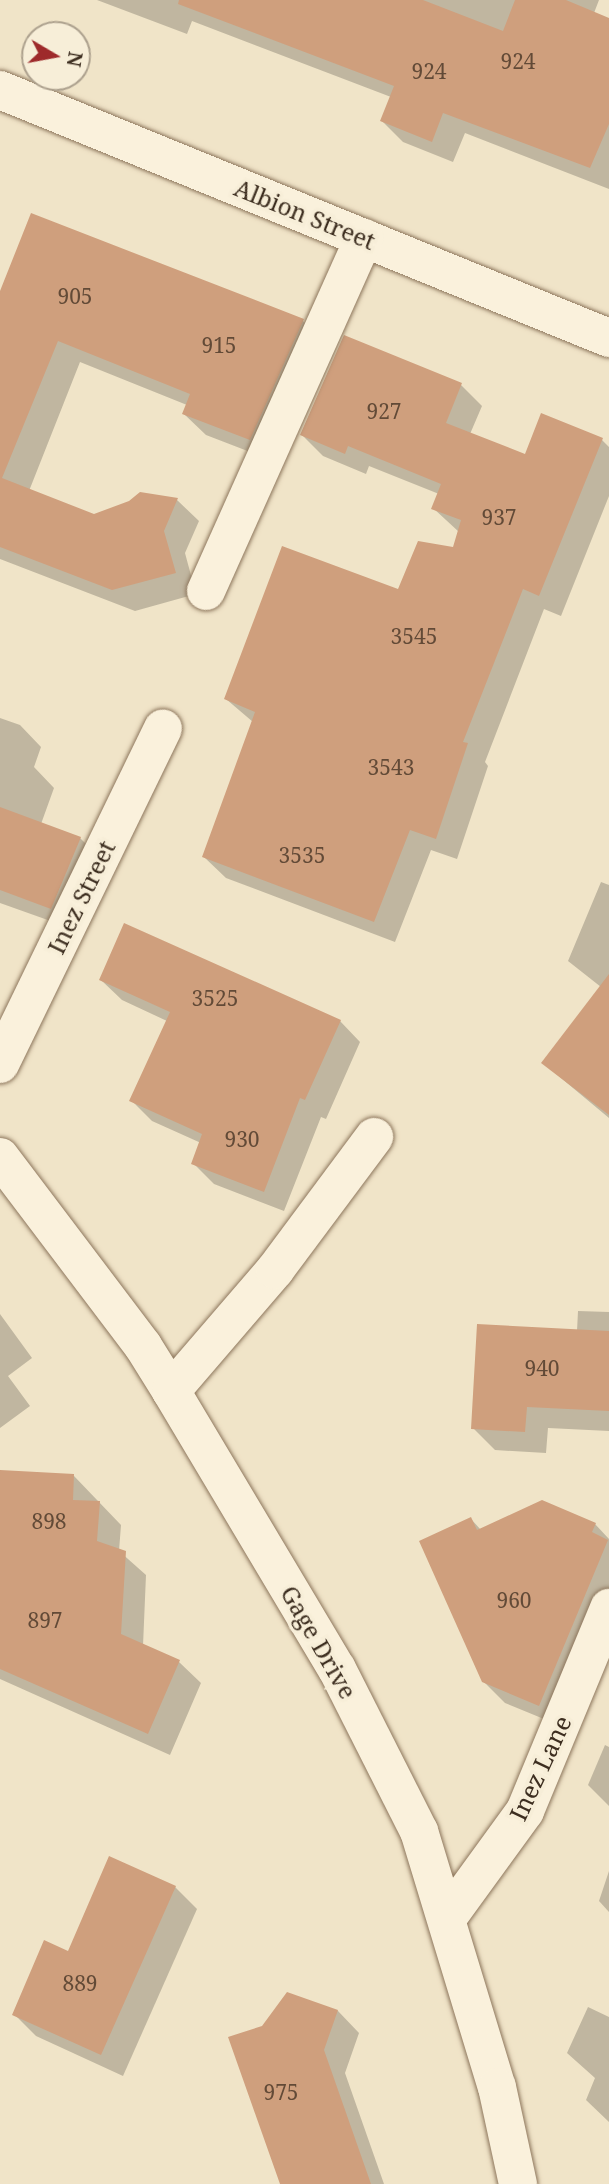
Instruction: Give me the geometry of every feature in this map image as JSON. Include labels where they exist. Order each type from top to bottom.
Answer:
[{"type":"street","name":"Albion Street","points":[[0,90],[609,338]]},
{"type":"street","points":[[206,591],[364,238]]},
{"type":"street","name":"Inez Street","points":[[0,1064],[163,729]]},
{"type":"street","points":[[171,1391],[275,1270],[374,1137]]},
{"type":"street","name":"Gage Drive","points":[[0,1157],[143,1346],[171,1391],[337,1669],[419,1831],[448,1917],[497,2087],[518,2184]]},
{"type":"street","name":"Inez Lane","points":[[448,1917],[525,1811],[609,1608]]},
{"type":"building","points":[[179,0],[423,0],[503,31],[515,0],[566,0],[609,18],[609,124],[590,168],[443,113],[432,142],[380,121],[394,86],[178,4]]},
{"type":"building","points":[[31,213],[304,319],[250,440],[182,414],[190,394],[58,341],[2,478],[94,514],[129,501],[140,492],[178,498],[164,531],[176,573],[112,590],[0,547],[0,291]]},
{"type":"building","points":[[344,335],[462,383],[446,423],[525,454],[541,413],[603,438],[539,596],[523,589],[463,742],[468,743],[436,839],[410,830],[374,922],[202,857],[255,712],[224,699],[282,546],[398,589],[418,541],[453,547],[461,520],[431,509],[441,484],[348,446],[345,454],[300,435]]},
{"type":"building","points":[[0,807],[81,837],[51,909],[0,890]]},
{"type":"building","points":[[124,923],[341,1020],[305,1100],[300,1098],[264,1192],[191,1164],[202,1134],[129,1101],[170,1012],[99,980]]},
{"type":"building","points":[[609,974],[609,1115],[541,1063]]},
{"type":"building","points":[[477,1324],[609,1331],[609,1411],[527,1407],[525,1432],[471,1429]]},
{"type":"building","points":[[0,1470],[74,1474],[73,1500],[100,1501],[97,1541],[126,1551],[121,1634],[180,1660],[148,1734],[0,1669]]},
{"type":"building","points":[[542,1500],[596,1523],[592,1532],[608,1540],[539,1706],[482,1682],[419,1541],[471,1517],[477,1530]]},
{"type":"building","points":[[109,1856],[176,1886],[101,2055],[12,2015],[44,1940],[68,1951]]},
{"type":"building","points":[[287,1992],[338,2010],[324,2050],[371,2184],[280,2184],[228,2037],[262,2026]]}]
